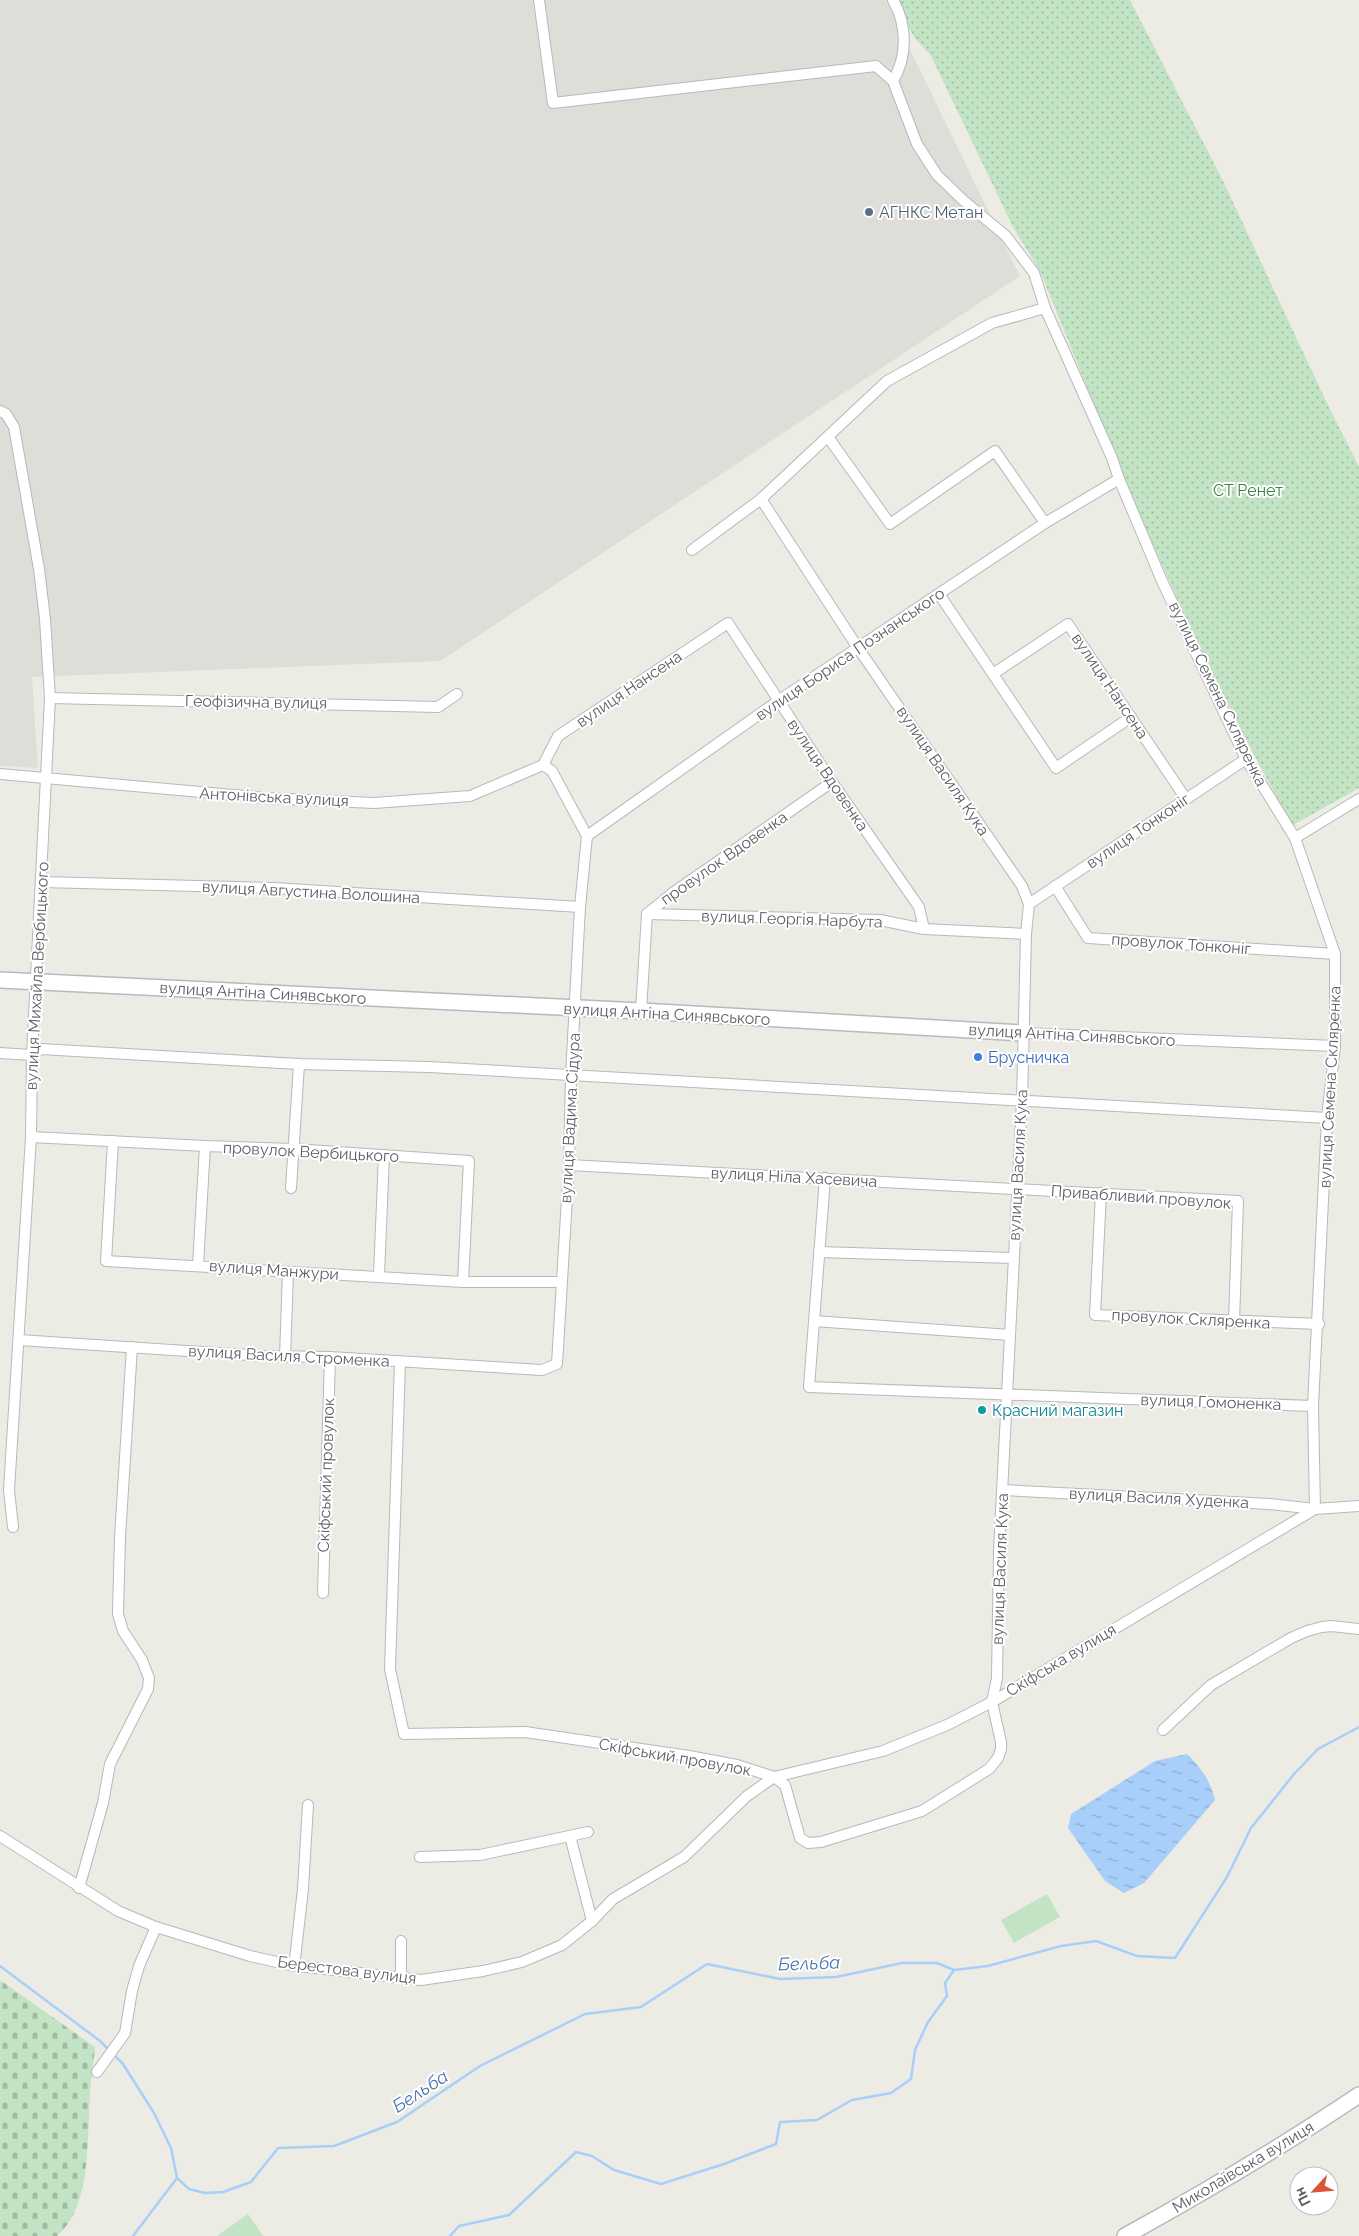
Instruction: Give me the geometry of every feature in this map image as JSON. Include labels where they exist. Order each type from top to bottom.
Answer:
[{"type":"street","points":[[538,0],[553,103],[876,66],[893,81],[900,68],[905,39],[899,10],[893,0]]},
{"type":"street","name":"вулиця Семена Скляренка","points":[[893,81],[917,144],[932,168],[964,201],[1006,236],[1034,273],[1045,308],[1112,458],[1162,581],[1246,759],[1295,838],[1335,954],[1335,1046],[1327,1118],[1319,1324],[1313,1406],[1315,1509]]},
{"type":"street","points":[[692,550],[761,499],[887,381],[992,323],[1045,308]]},
{"type":"street","name":"вулиця Михайла Вербицького","points":[[0,411],[11,419],[14,427],[40,577],[45,619],[50,698],[32,1056],[31,1138],[9,1490],[13,1527]]},
{"type":"street","points":[[828,437],[890,524],[995,451],[1045,523]]},
{"type":"street","name":"вулиця Бориса Познанського","points":[[587,836],[778,701],[1045,523],[1119,479]]},
{"type":"street","name":"вулиця Василя Кука","points":[[761,499],[858,648],[1022,886],[1029,904],[1026,934],[1018,1189],[997,1583],[996,1678],[992,1702]]},
{"type":"street","points":[[939,594],[1056,768],[1131,716]]},
{"type":"street","name":"вулиця Нансена","points":[[542,765],[558,736],[728,623]]},
{"type":"street","name":"вулиця Вдовенка","points":[[728,623],[832,782],[919,907],[924,929]]},
{"type":"street","name":"вулиця Нансена","points":[[993,674],[1068,624],[1186,799]]},
{"type":"street","name":"Геофізична вулиця","points":[[50,698],[438,707],[457,694]]},
{"type":"street","name":"вулиця Тонконіг","points":[[1029,904],[1246,759]]},
{"type":"street","points":[[542,765],[552,771],[587,836]]},
{"type":"street","name":"Антонівська вулиця","points":[[0,774],[46,776],[60,781],[266,798],[374,803],[470,796],[542,765]]},
{"type":"street","name":"провулок Вдовенка","points":[[641,1011],[647,914],[674,892],[832,782]]},
{"type":"street","points":[[1295,838],[1359,799]]},
{"type":"street","name":"вулиця Вадима Сідура","points":[[557,1364],[569,1165],[571,1076],[580,907],[587,836]]},
{"type":"street","name":"вулиця Августина Волошина","points":[[41,882],[274,888],[580,907]]},
{"type":"street","name":"провулок Тонконіг","points":[[1055,886],[1088,938],[1335,954]]},
{"type":"street","name":"вулиця Георгія Нарбута","points":[[647,914],[880,920],[924,929],[1026,934]]},
{"type":"street","name":"вулиця Антіна Синявського","points":[[0,980],[641,1011],[1023,1033],[1335,1046]]},
{"type":"street","points":[[0,1053],[32,1056],[41,1049],[299,1064],[429,1067],[1327,1118]]},
{"type":"street","points":[[291,1188],[299,1064]]},
{"type":"street","name":"провулок Вербицького","points":[[31,1138],[294,1149],[469,1161],[463,1282]]},
{"type":"street","name":"вулиця Манжури","points":[[113,1141],[106,1261],[463,1282],[562,1282]]},
{"type":"street","points":[[198,1265],[204,1146]]},
{"type":"street","points":[[379,1276],[384,1155]]},
{"type":"street","name":"вулиця Ніла Хасевича","points":[[569,1165],[1018,1189]]},
{"type":"street","points":[[825,1178],[814,1321],[1010,1335]]},
{"type":"street","name":"Привабливий провулок","points":[[1018,1189],[1238,1201],[1234,1322]]},
{"type":"street","name":"провулок Скляренка","points":[[1101,1193],[1095,1315],[1319,1324]]},
{"type":"street","points":[[820,1252],[1013,1258]]},
{"type":"street","points":[[285,1357],[288,1272]]},
{"type":"street","name":"вулиця Гомоненка","points":[[814,1321],[809,1387],[1313,1406]]},
{"type":"street","name":"вулиця Василя Строменка","points":[[19,1340],[285,1357],[330,1357],[542,1370],[550,1369],[557,1364]]},
{"type":"street","points":[[0,1836],[79,1888],[103,1803],[110,1764],[148,1689],[148,1678],[142,1660],[123,1631],[118,1614],[120,1536],[132,1347]]},
{"type":"street","name":"Скіфський провулок","points":[[322,1593],[330,1357]]},
{"type":"street","name":"Скіфський провулок","points":[[400,1362],[390,1669],[404,1734],[525,1732],[689,1756],[737,1766],[774,1777],[883,1751],[947,1725],[992,1702]]},
{"type":"street","name":"вулиця Василя Худенка","points":[[1003,1490],[1270,1504],[1315,1509]]},
{"type":"street","name":"Скіфська вулиця","points":[[774,1777],[785,1785],[800,1838],[803,1842],[820,1842],[922,1811],[979,1776],[989,1769],[998,1758],[1001,1742],[992,1702],[1315,1509],[1359,1506]]},
{"type":"street","points":[[1163,1730],[1211,1684],[1291,1638],[1307,1630],[1322,1627],[1359,1629]]},
{"type":"street","name":"Берестова вулиця","points":[[79,1888],[118,1911],[156,1927],[250,1956],[290,1965],[422,1980],[483,1971],[522,1962],[562,1945],[592,1920],[613,1899],[684,1857],[747,1796],[774,1777]]},
{"type":"street","points":[[290,1965],[295,1959],[303,1889],[308,1805]]},
{"type":"street","points":[[420,1857],[480,1855],[588,1832]]},
{"type":"street","points":[[570,1836],[592,1920]]},
{"type":"street","points":[[100,2068],[125,2033],[132,1991],[139,1966],[156,1927]]},
{"type":"street","points":[[398,1977],[401,1972],[401,1941]]},
{"type":"street","name":"Миколаївська вулиця","points":[[1124,2236],[1232,2176],[1290,2141],[1359,2095]]},
{"type":"shaded area","points":[[0,0],[886,0],[1020,276],[440,661],[32,677],[38,768],[0,766]]},
{"type":"green space","name":"СТ Ренет","points":[[894,0],[1130,0],[1223,181],[1324,397],[1359,467],[1359,788],[1293,825],[1221,691],[1188,622],[1097,412],[1040,271],[1013,227],[931,56],[914,37]]},
{"type":"green space","points":[[1047,1894],[1060,1917],[1014,1943],[1001,1920]]},
{"type":"green space","points":[[0,1980],[95,2047],[84,2180],[75,2212],[57,2236],[0,2236]]},
{"type":"green space","points":[[248,2214],[263,2236],[217,2236]]},
{"type":"water","points":[[1187,1754],[1205,1775],[1215,1800],[1144,1883],[1124,1893],[1105,1881],[1068,1828],[1071,1814],[1155,1761]]},
{"type":"waterway","points":[[450,2236],[459,2226],[509,2215],[576,2152],[592,2156],[614,2170],[661,2184],[724,2164],[776,2144],[780,2122],[817,2120],[852,2100],[891,2093],[911,2079],[915,2050],[928,2022],[947,1996],[945,1983],[954,1970],[988,1966],[1061,1946],[1096,1941],[1137,1956],[1175,1958],[1227,1877],[1251,1828],[1294,1774],[1318,1749],[1359,1727]]},
{"type":"waterway","name":"Бельба","points":[[114,2055],[123,2064],[154,2113],[171,2148],[177,2178],[189,2189],[205,2193],[223,2192],[251,2182],[278,2148],[334,2146],[397,2122],[480,2066],[585,2014],[641,2007],[707,1964],[780,1979],[836,1977],[902,1963],[937,1963],[954,1970]]},
{"type":"waterway","name":"Бельба","points":[[0,1966],[100,2041],[110,2051]]},
{"type":"waterway","points":[[133,2236],[177,2178]]},
{"type":"place","name":"АГНКС Метан","points":[[869,212]]},
{"type":"place","name":"Брусничка","points":[[978,1057]]},
{"type":"place","name":"Красний магазин","points":[[982,1410]]}]
